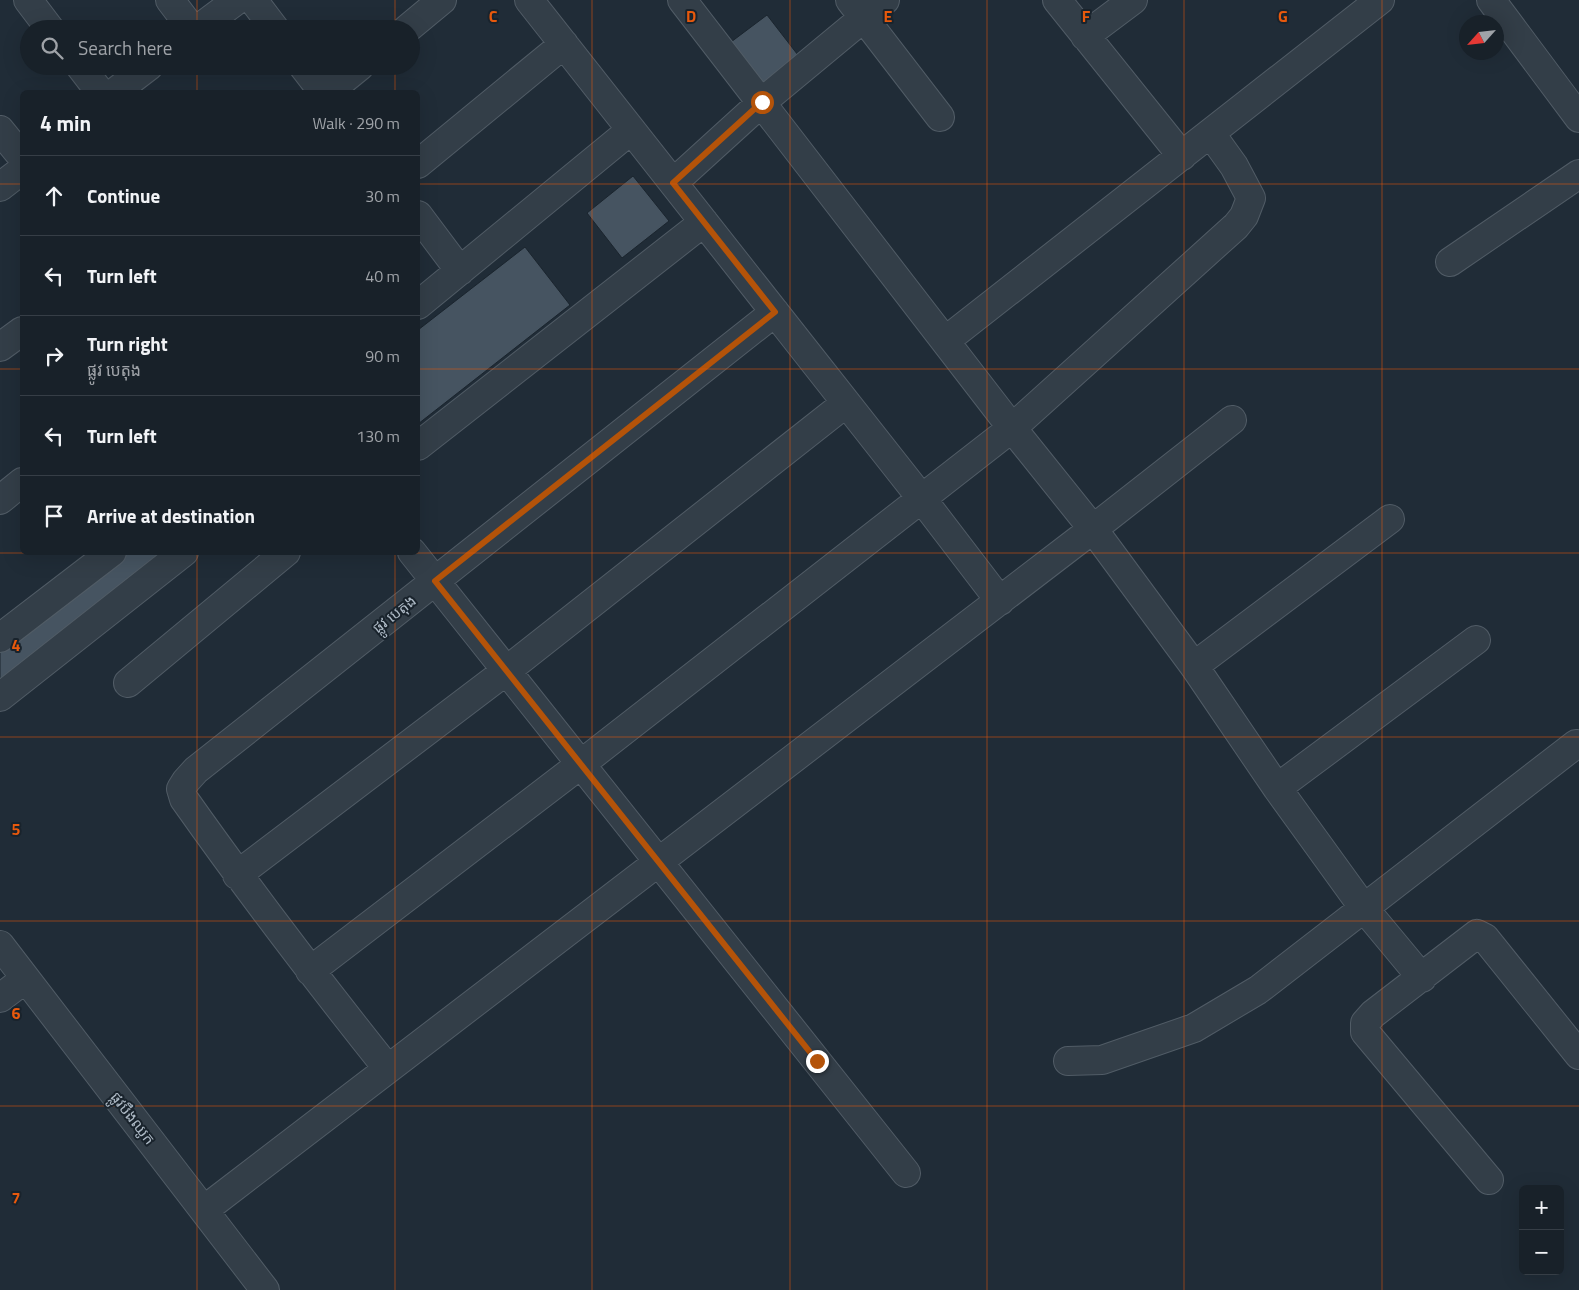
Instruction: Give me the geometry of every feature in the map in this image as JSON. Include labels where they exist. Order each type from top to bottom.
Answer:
[{"type":"street","points":[[28,0],[43,20]]},
{"type":"street","points":[[170,0],[185,20]]},
{"type":"street","points":[[210,20],[237,0]]},
{"type":"street","points":[[254,0],[268,20]]},
{"type":"street","points":[[418,20],[442,0]]},
{"type":"street","points":[[529,0],[922,499],[1000,601]]},
{"type":"street","points":[[682,0],[1012,428],[1093,529],[1194,666],[1277,788],[1363,907],[1422,978]]},
{"type":"street","points":[[673,183],[762,102],[856,9],[885,0]]},
{"type":"street","points":[[1057,0],[1182,156]]},
{"type":"street","points":[[1085,36],[1133,0]]},
{"type":"street","points":[[945,341],[1380,0]]},
{"type":"street","points":[[1491,0],[1579,118]]},
{"type":"street","points":[[856,9],[940,117]]},
{"type":"street","points":[[420,162],[564,44]]},
{"type":"street","points":[[87,75],[98,90]]},
{"type":"street","points":[[118,90],[137,75]]},
{"type":"street","points":[[310,75],[321,90]]},
{"type":"street","points":[[330,90],[349,75]]},
{"type":"street","points":[[0,130],[20,155]]},
{"type":"street","points":[[420,304],[631,130]]},
{"type":"street","points":[[310,971],[581,764],[1012,428],[1244,216],[1250,198],[1234,166],[1210,134]]},
{"type":"street","points":[[0,187],[20,172]]},
{"type":"street","points":[[1450,262],[1579,174]]},
{"type":"street","points":[[420,218],[460,271]]},
{"type":"street","points":[[420,444],[704,222]]},
{"type":"street","name":"ផ្លូវ បេតុង","points":[[237,875],[184,799],[182,788],[196,770],[775,312]]},
{"type":"street","points":[[0,347],[20,332]]},
{"type":"street","points":[[388,1069],[237,875],[506,671],[846,403]]},
{"type":"street","points":[[204,1210],[1000,601],[1232,420]]},
{"type":"street","points":[[0,500],[20,484]]},
{"type":"street","points":[[1194,666],[1390,520]]},
{"type":"street","points":[[0,638],[108,555]]},
{"type":"street","points":[[0,697],[180,555]]},
{"type":"street","points":[[128,683],[282,555]]},
{"type":"street","points":[[414,555],[906,1173]]},
{"type":"street","points":[[1277,788],[1476,640]]},
{"type":"street","points":[[1068,1061],[1102,1060],[1194,1028],[1258,990],[1576,744]]},
{"type":"street","points":[[1489,1180],[1365,1032],[1365,1023],[1373,1014],[1477,934],[1484,938],[1579,1055]]},
{"type":"street","name":"ផ្លូវបឹងឈូក","points":[[0,945],[266,1290]]},
{"type":"street","points":[[0,998],[25,979]]},
{"type":"building","points":[[767,15],[801,59],[764,87],[731,42]]},
{"type":"building","points":[[633,176],[669,221],[622,258],[587,213]]},
{"type":"building","points":[[525,247],[570,305],[420,422],[420,328]]},
{"type":"building","points":[[118,555],[170,555],[0,687],[0,647]]},
{"type":"route","points":[[762,102],[673,183],[775,312],[435,581],[817,1061]]}]
